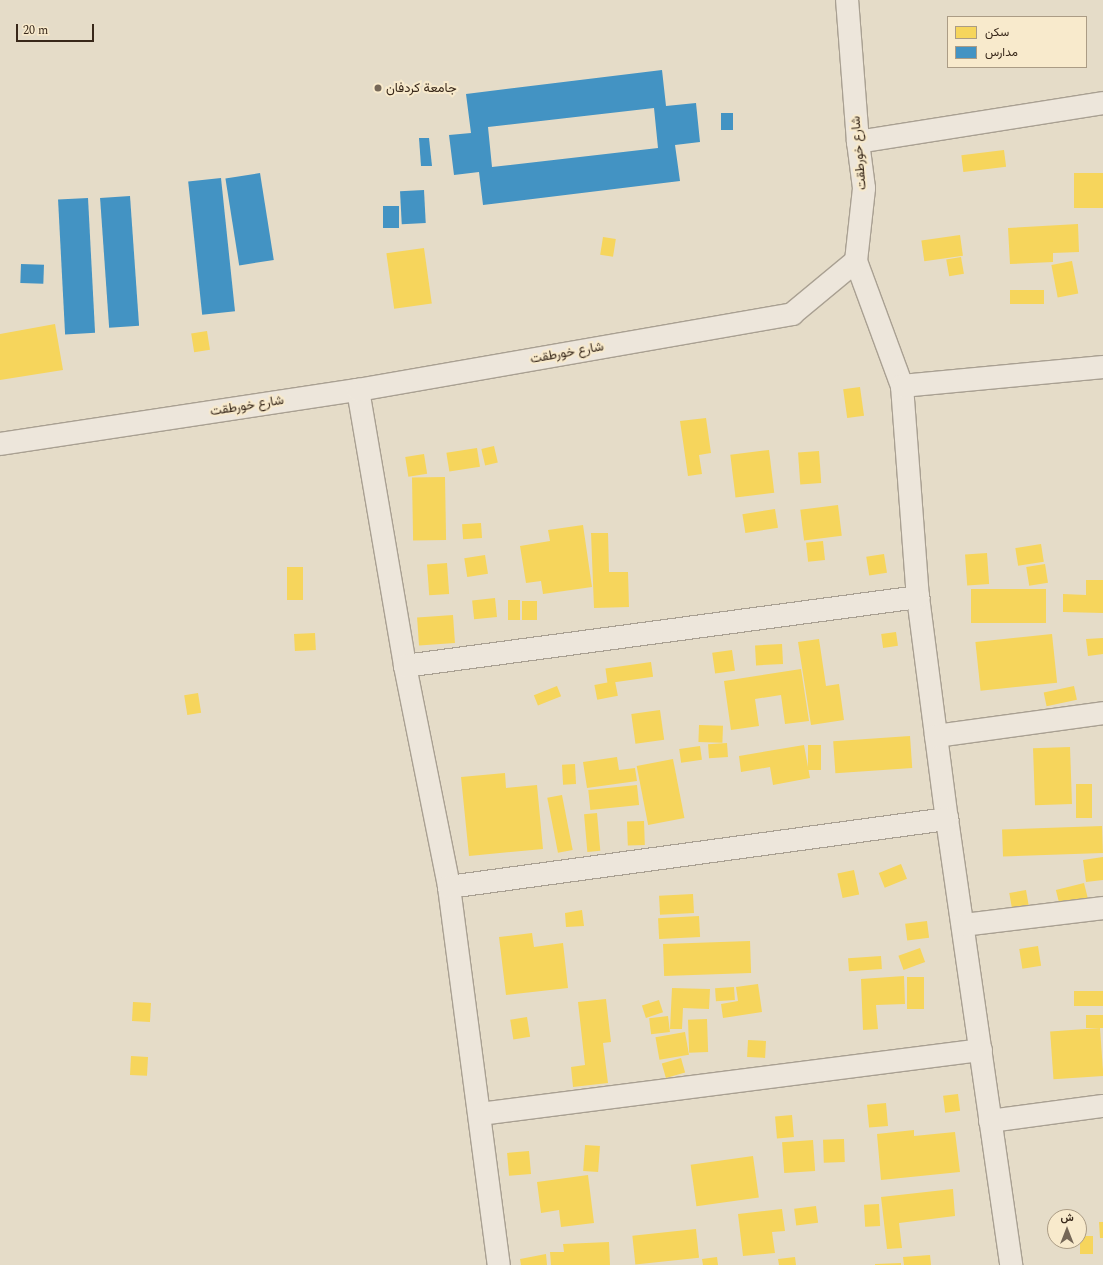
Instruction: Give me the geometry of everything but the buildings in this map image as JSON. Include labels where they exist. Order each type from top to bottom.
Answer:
[{"type":"street","name":"شارع خورطقت","points":[[0,444],[358,390],[792,314],[856,261],[864,188],[858,142],[847,0]]},
{"type":"street","points":[[858,142],[1103,104]]},
{"type":"street","points":[[856,261],[902,386],[918,597],[947,819],[1011,1265]]},
{"type":"street","points":[[902,386],[1103,367]]},
{"type":"street","points":[[358,390],[405,666],[449,887],[499,1265]]},
{"type":"street","points":[[405,666],[918,597]]},
{"type":"street","points":[[936,736],[1103,713]]},
{"type":"street","points":[[449,887],[947,819]]},
{"type":"street","points":[[963,925],[1103,908]]},
{"type":"street","points":[[480,1114],[981,1050]]},
{"type":"street","points":[[990,1121],[1103,1106]]},
{"type":"place","name":"جامعة كردفان","points":[[378,88]]}]
